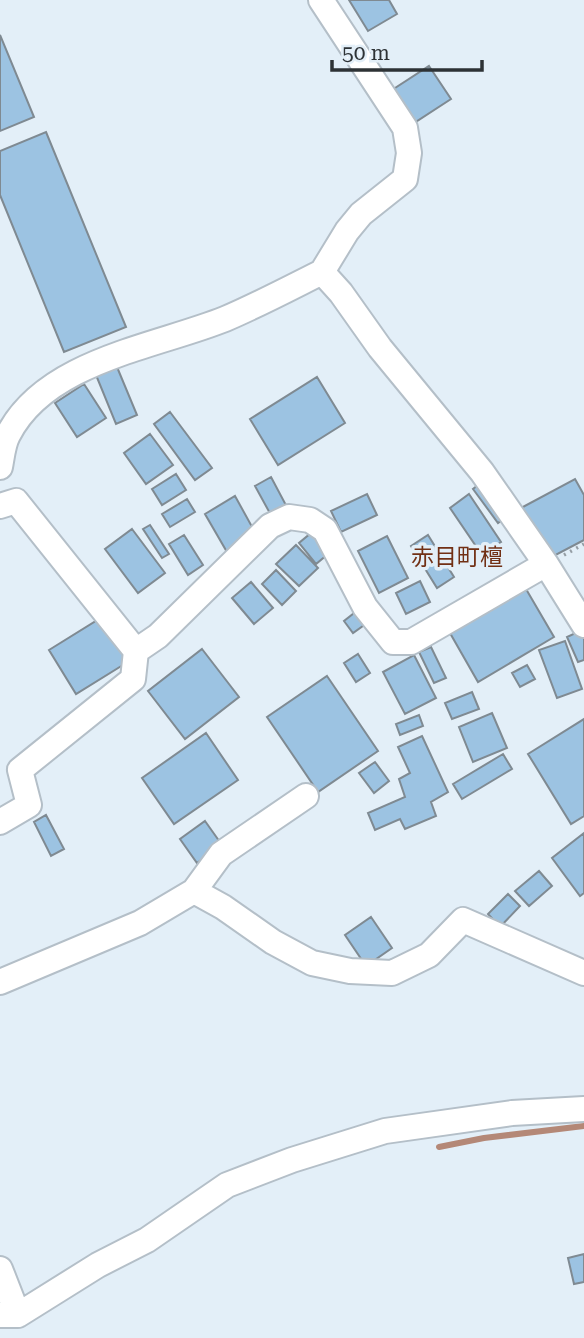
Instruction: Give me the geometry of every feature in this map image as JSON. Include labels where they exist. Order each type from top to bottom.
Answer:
[{"type":"street","points":[[0,822],[29,805],[20,770],[133,679],[136,651],[8,504],[0,467],[7,437],[26,408],[60,382],[84,368],[225,319],[322,272],[347,231],[361,214],[405,179],[409,153],[405,128],[321,0]]},
{"type":"street","points":[[322,272],[341,293],[380,348],[482,472],[546,564],[584,625]]},
{"type":"street","points":[[136,651],[158,636],[270,526],[289,517],[310,520],[326,530],[365,607],[393,642],[411,642],[546,564]]},
{"type":"street","points":[[0,982],[140,923],[194,891],[221,854],[306,796]]},
{"type":"street","points":[[194,891],[223,907],[273,942],[312,963],[337,968],[392,972],[429,955],[463,920],[584,973]]},
{"type":"street","points":[[0,1269],[9,1315],[147,1240],[228,1185],[292,1160],[385,1132],[512,1114],[584,1109]]},
{"type":"building","points":[[349,0],[389,0],[397,14],[368,31]]},
{"type":"building","points":[[0,35],[34,117],[0,131]]},
{"type":"building","points":[[429,66],[451,99],[414,123],[392,90]]},
{"type":"building","points":[[46,132],[126,327],[64,352],[0,195],[0,151]]},
{"type":"building","points":[[117,367],[137,415],[116,424],[96,375]]},
{"type":"building","points":[[317,377],[345,423],[278,465],[250,419]]},
{"type":"building","points":[[84,384],[106,418],[77,437],[55,403]]},
{"type":"building","points":[[170,412],[212,468],[195,480],[154,424]]},
{"type":"building","points":[[150,434],[173,465],[146,484],[124,453]]},
{"type":"building","points":[[176,474],[186,490],[162,505],[152,489]]},
{"type":"building","points":[[271,477],[288,509],[272,517],[255,486]]},
{"type":"building","points":[[575,479],[584,495],[584,540],[548,559],[521,508]]},
{"type":"building","points":[[482,482],[506,517],[498,523],[473,489]]},
{"type":"building","points":[[367,494],[377,515],[341,532],[331,511]]},
{"type":"building","points":[[469,494],[501,542],[482,555],[450,508]]},
{"type":"building","points":[[235,496],[256,534],[227,552],[205,514]]},
{"type":"building","points":[[187,499],[195,512],[170,527],[162,514]]},
{"type":"building","points":[[150,525],[169,554],[162,558],[143,529]]},
{"type":"building","points":[[317,528],[334,549],[316,564],[299,543]]},
{"type":"building","points":[[132,529],[165,573],[138,593],[105,549]]},
{"type":"building","points":[[184,535],[203,565],[188,575],[169,544]]},
{"type":"building","points":[[428,535],[454,577],[437,588],[411,546]]},
{"type":"building","points":[[387,536],[408,578],[379,593],[358,551]]},
{"type":"building","points":[[296,545],[318,568],[299,586],[276,564]]},
{"type":"building","points":[[276,570],[296,591],[282,605],[262,584]]},
{"type":"building","points":[[420,581],[430,602],[406,614],[396,593]]},
{"type":"building","points":[[251,582],[273,608],[254,624],[232,598]]},
{"type":"building","points":[[526,589],[554,637],[478,682],[450,633]]},
{"type":"building","points":[[358,610],[367,623],[353,633],[344,621]]},
{"type":"building","points":[[104,616],[131,660],[76,694],[49,650]]},
{"type":"building","points":[[582,630],[584,660],[578,662],[567,637]]},
{"type":"building","points":[[565,641],[582,689],[557,698],[539,650]]},
{"type":"building","points":[[431,647],[446,678],[434,683],[419,652]]},
{"type":"building","points":[[202,649],[239,697],[185,739],[148,691]]},
{"type":"building","points":[[358,654],[370,673],[356,682],[344,663]]},
{"type":"building","points":[[414,655],[436,698],[405,714],[383,672]]},
{"type":"building","points":[[527,665],[535,679],[520,687],[512,673]]},
{"type":"building","points":[[327,676],[378,751],[318,792],[267,717]]},
{"type":"building","points":[[472,692],[479,709],[452,719],[445,703]]},
{"type":"building","points":[[492,713],[507,748],[473,762],[459,727]]},
{"type":"building","points":[[419,715],[423,726],[400,735],[396,724]]},
{"type":"building","points":[[584,719],[584,816],[571,824],[528,754]]},
{"type":"building","points":[[206,733],[238,780],[174,824],[142,778]]},
{"type":"building","points":[[422,736],[448,792],[431,802],[436,816],[405,829],[400,819],[375,830],[368,813],[405,797],[399,779],[410,773],[398,747]]},
{"type":"building","points":[[503,754],[512,769],[462,799],[453,784]]},
{"type":"building","points":[[375,762],[389,781],[374,793],[359,773]]},
{"type":"building","points":[[46,815],[64,849],[51,856],[34,822]]},
{"type":"building","points":[[205,821],[222,845],[197,863],[180,839]]},
{"type":"building","points":[[584,833],[584,893],[580,896],[552,858]]},
{"type":"building","points":[[539,871],[552,886],[529,906],[515,891]]},
{"type":"building","points":[[508,894],[520,906],[500,927],[488,914]]},
{"type":"building","points":[[371,917],[392,948],[366,966],[345,935]]},
{"type":"building","points":[[584,1254],[584,1282],[574,1284],[568,1258]]},
{"type":"waterway","points":[[439,1147],[484,1138],[584,1126]]},
{"type":"district","name":"赤目町檀","points":[[457,557]]}]
